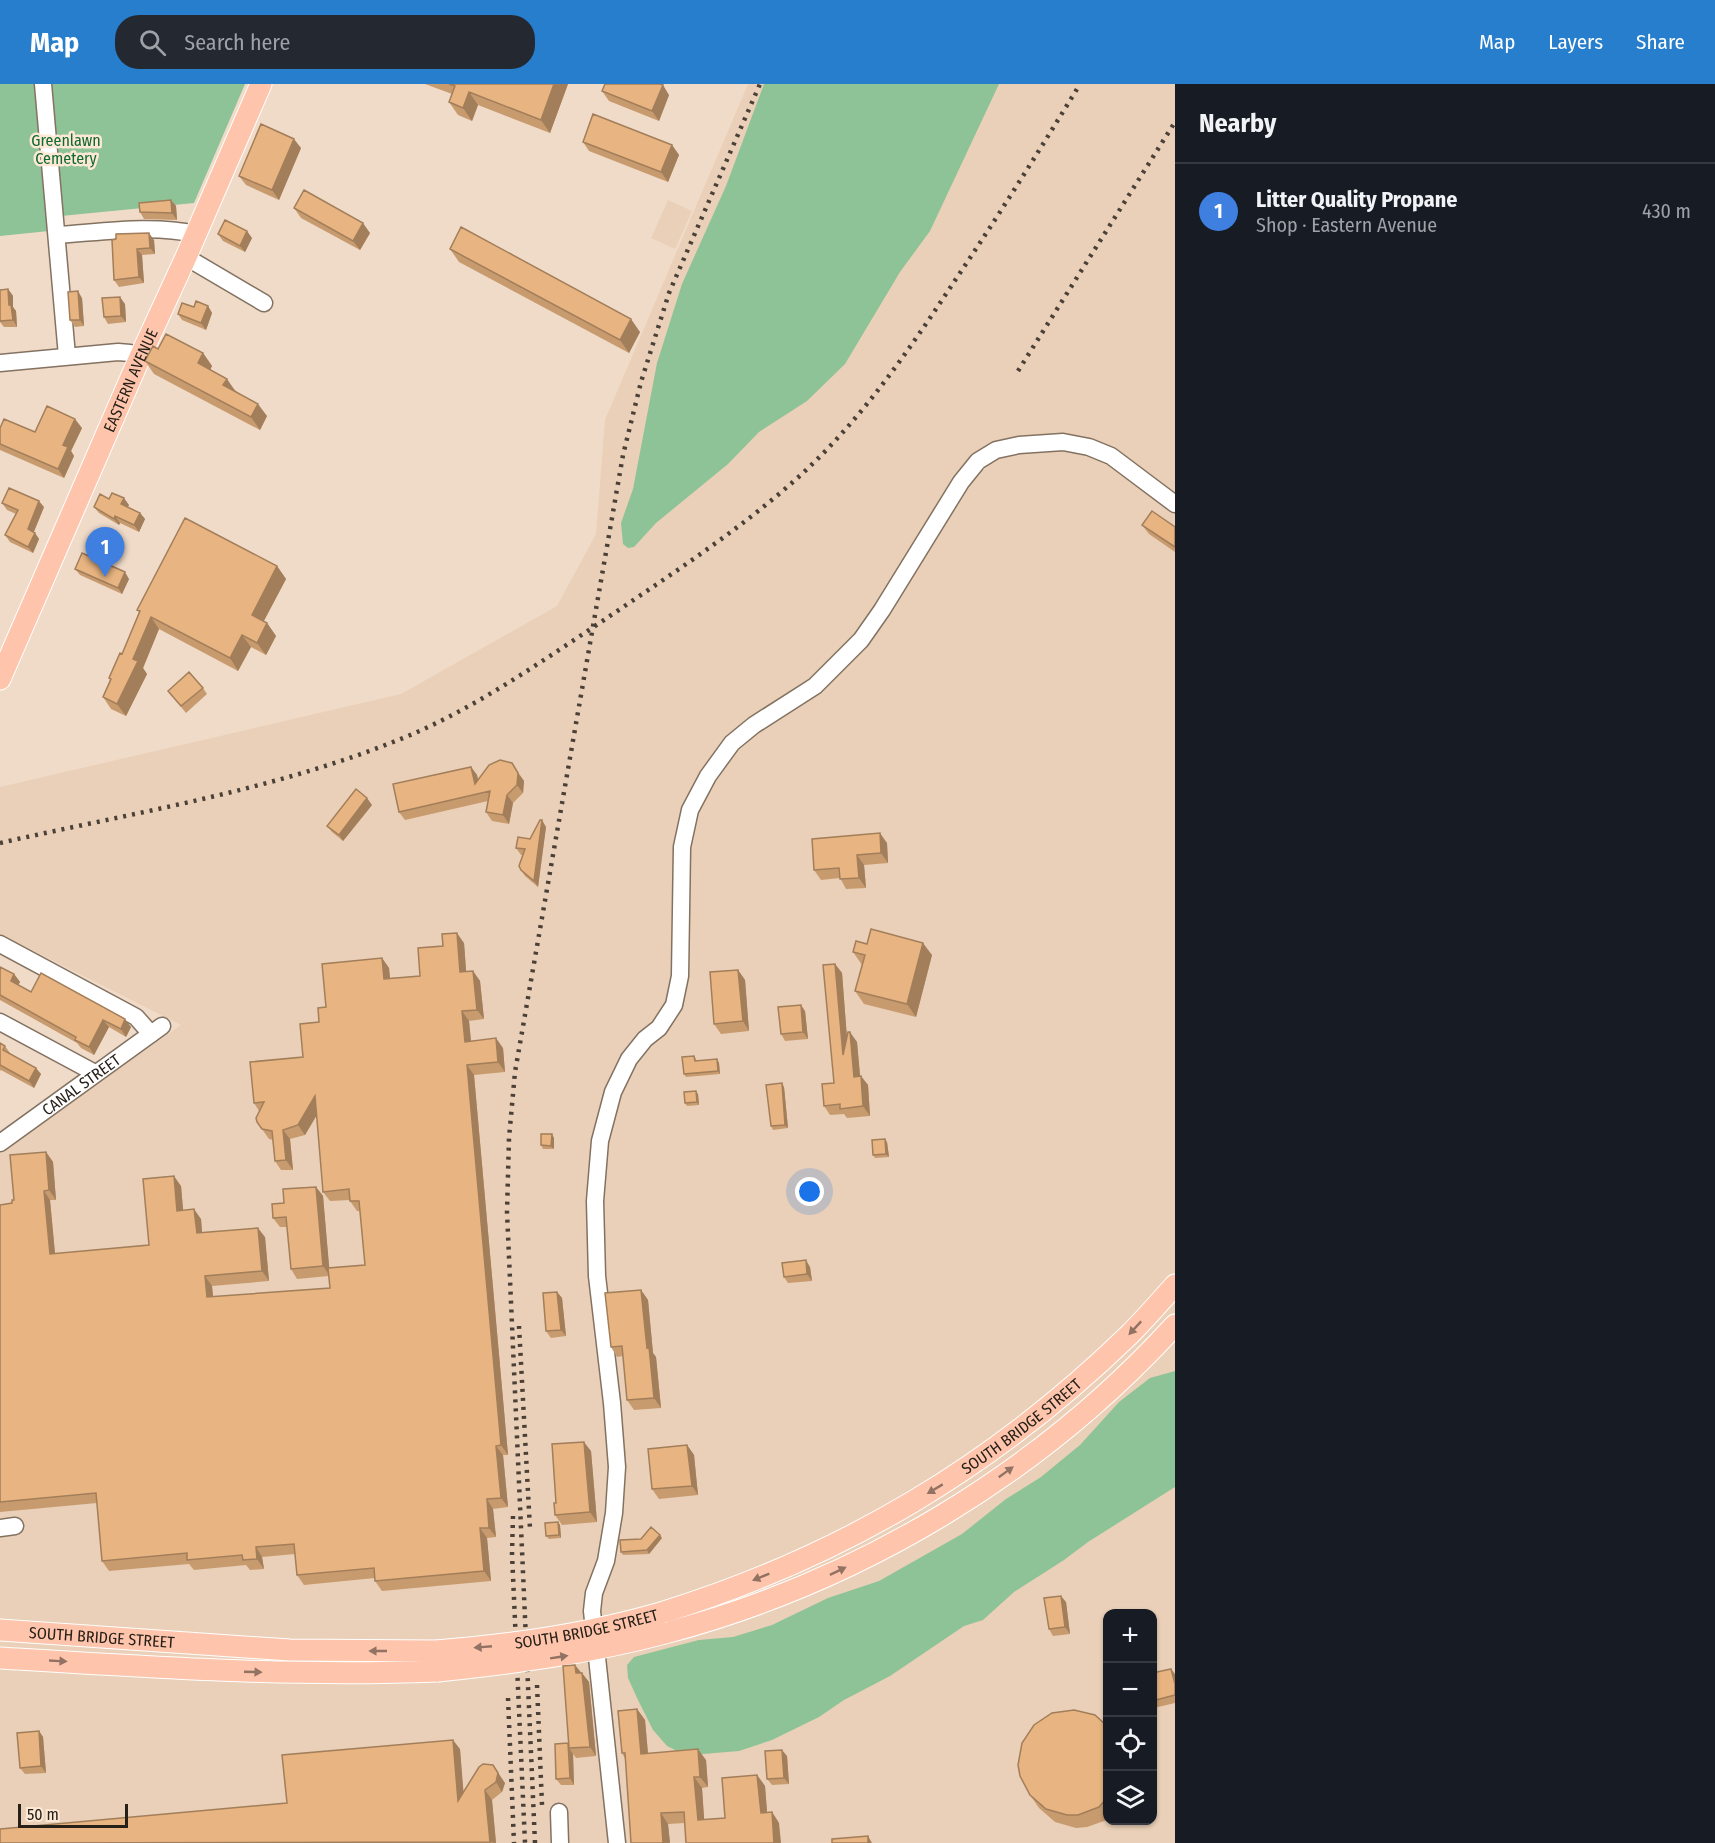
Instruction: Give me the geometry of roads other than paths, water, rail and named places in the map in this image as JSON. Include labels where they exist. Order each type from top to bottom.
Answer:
[{"type":"main road","name":"EASTERN AVENUE","points":[[0,679],[261,84]]},
{"type":"main road","name":"SOUTH BRIDGE STREET","points":[[664,1623],[704,1600],[818,1553],[939,1487],[1046,1410],[1130,1333],[1175,1285]]},
{"type":"main road","name":"SOUTH BRIDGE STREET","points":[[0,1658],[261,1672],[373,1673],[437,1661],[496,1646],[624,1624],[705,1623],[823,1578],[956,1508],[1048,1442],[1095,1404],[1143,1360],[1175,1325]]},
{"type":"main road","name":"SOUTH BRIDGE STREET","points":[[0,1630],[437,1661]]},
{"type":"street","points":[[43,84],[67,356]]},
{"type":"street","points":[[57,235],[153,229],[196,234]]},
{"type":"street","points":[[186,257],[264,303]]},
{"type":"street","points":[[0,368],[67,356],[118,352],[140,357]]},
{"type":"street","points":[[617,1843],[592,1611],[594,1593],[606,1561],[614,1512],[617,1467],[597,1276],[595,1201],[600,1141],[613,1092],[629,1059],[645,1039],[659,1028],[674,1005],[680,976],[682,847],[690,810],[708,776],[732,743],[754,725],[815,686],[861,640],[961,482],[978,461],[996,450],[1019,445],[1063,442],[1089,447],[1111,456],[1175,504]]},
{"type":"street","name":"CANAL STREET","points":[[0,944],[156,1030],[0,1143]]},
{"type":"street","points":[[0,1022],[95,1073]]},
{"type":"street","points":[[559,1812],[560,1843]]},
{"type":"railway","points":[[535,1843],[507,1212],[509,1138],[515,1072],[623,455],[641,382],[669,293],[760,84]]},
{"type":"railway","points":[[0,843],[155,810],[258,785],[359,755],[408,736],[509,683],[682,567],[781,493],[825,451],[864,407],[934,312],[1080,84]]},
{"type":"railway","points":[[1018,371],[1175,122]]},
{"type":"railway","points":[[519,1326],[530,1529]]},
{"type":"railway","points":[[513,1516],[512,1554],[525,1843]]},
{"type":"railway","points":[[537,1685],[542,1805]]},
{"type":"railway","points":[[508,1698],[514,1843]]},
{"type":"place","name":"Litter Quality Propane","points":[[105,577]]},
{"type":"park label","name":"Greenlawn Cemetery","points":[[66,149]]}]
